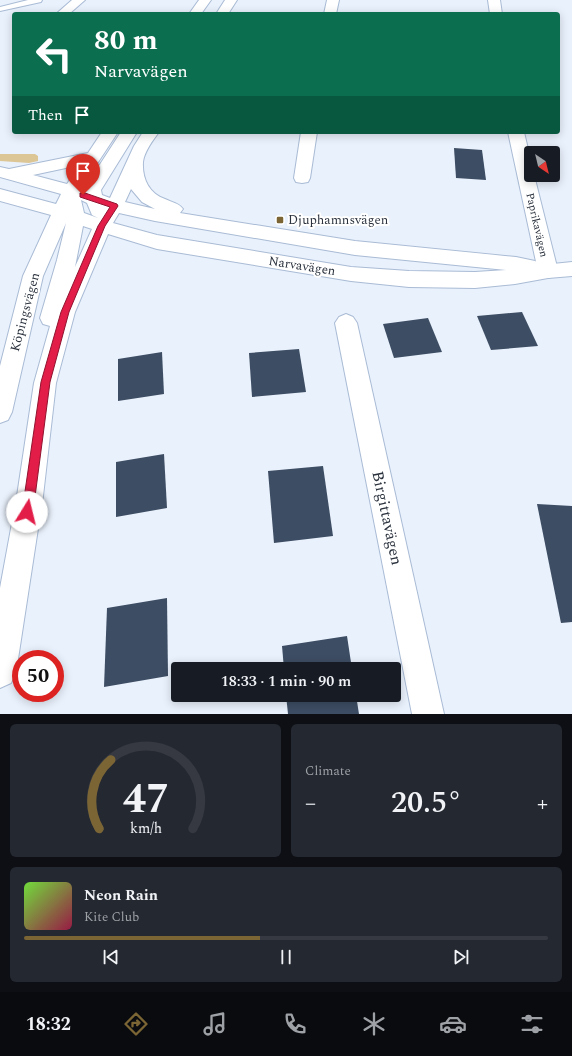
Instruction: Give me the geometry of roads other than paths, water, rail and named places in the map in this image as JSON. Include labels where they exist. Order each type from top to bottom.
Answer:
[{"type":"main road","points":[[64,12],[79,0]]},
{"type":"main road","points":[[196,12],[204,0]]},
{"type":"main road","points":[[223,12],[231,0]]},
{"type":"main road","points":[[330,12],[333,0]]},
{"type":"main road","points":[[494,0],[496,12]]},
{"type":"main road","points":[[45,382],[39,352],[67,260],[71,191],[109,134]]},
{"type":"main road","points":[[102,226],[92,190],[128,134]]},
{"type":"main road","points":[[0,672],[30,496],[45,382],[65,312],[102,226],[115,206],[135,162],[150,134]]},
{"type":"main road","points":[[302,178],[309,134]]},
{"type":"main road","name":"Paprikavägen","points":[[516,134],[548,270]]},
{"type":"main road","points":[[2,172],[28,171],[93,157]]},
{"type":"main road","points":[[135,162],[138,186],[145,195],[162,205],[190,214],[199,222]]},
{"type":"main road","points":[[2,172],[71,191]]},
{"type":"main road","name":"Narvavägen","points":[[71,191],[115,206],[156,215],[355,248],[516,264],[548,270]]},
{"type":"main road","points":[[0,194],[69,214]]},
{"type":"main road","name":"Narvavägen","points":[[69,214],[102,226],[157,242],[351,274],[409,279],[475,280],[515,277],[548,270],[572,269]]},
{"type":"main road","name":"Köpingsvägen","points":[[0,412],[33,276],[69,214]]},
{"type":"main road","name":"Birgittavägen","points":[[346,323],[428,714]]},
{"type":"lane","points":[[0,9],[38,0]]},
{"type":"place","name":"Djuphamnsvägen","points":[[280,220]]}]
